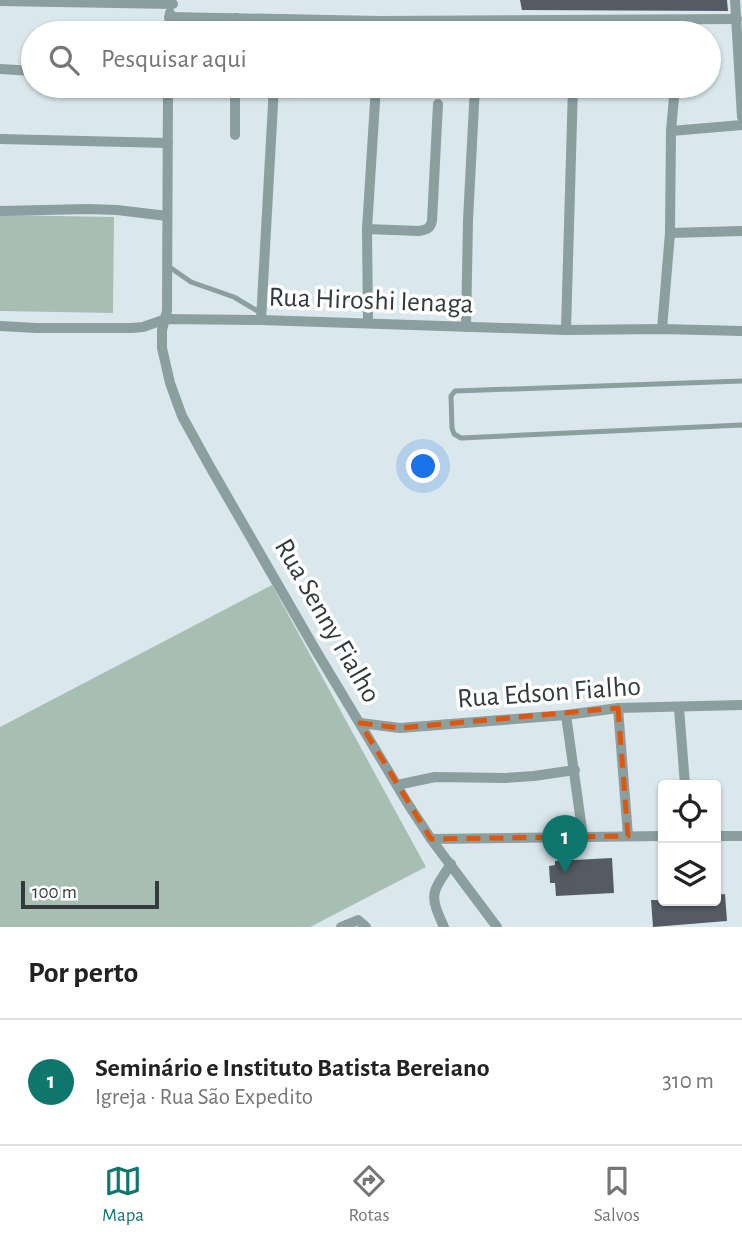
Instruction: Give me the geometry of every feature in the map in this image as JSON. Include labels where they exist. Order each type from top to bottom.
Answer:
[{"type":"street","points":[[735,0],[742,117]]},
{"type":"street","points":[[0,1],[169,2],[169,21]]},
{"type":"street","points":[[169,17],[380,21]]},
{"type":"street","points":[[576,21],[737,19]]},
{"type":"street","points":[[0,69],[21,70]]},
{"type":"street","name":"Rua Senny Fialho","points":[[168,98],[166,319],[162,330],[162,348],[170,383],[182,416],[413,813],[497,927]]},
{"type":"street","points":[[235,98],[235,135]]},
{"type":"street","points":[[261,316],[273,98]]},
{"type":"street","points":[[368,323],[368,229],[375,98]]},
{"type":"street","points":[[466,327],[474,98]]},
{"type":"street","points":[[566,330],[573,98]]},
{"type":"street","points":[[662,329],[670,233],[674,98]]},
{"type":"street","points":[[368,229],[418,231],[430,227],[438,104]]},
{"type":"street","points":[[671,131],[742,125]]},
{"type":"street","points":[[0,139],[168,143]]},
{"type":"street","points":[[0,211],[89,209],[167,216]]},
{"type":"street","points":[[670,233],[742,232]]},
{"type":"street","name":"Rua Hiroshi Ienaga","points":[[0,326],[132,328],[144,327],[166,319],[261,316],[466,327],[742,331]]},
{"type":"street","name":"Rua Edson Fialho","points":[[360,723],[400,728],[566,715],[618,708],[742,705]]},
{"type":"street","points":[[618,708],[628,836]]},
{"type":"street","points":[[679,708],[685,780]]},
{"type":"street","points":[[566,715],[583,837]]},
{"type":"street","points":[[397,785],[435,778],[506,778],[575,770]]},
{"type":"street","points":[[431,839],[658,836]]},
{"type":"street","points":[[721,836],[742,836]]},
{"type":"street","points":[[444,927],[433,894],[451,864]]},
{"type":"street","points":[[341,927],[358,920],[366,927]]},
{"type":"lane","points":[[167,265],[191,282],[234,297],[261,316]]},
{"type":"lane","points":[[742,381],[455,391],[451,396],[452,428],[454,434],[461,438],[742,425]]},
{"type":"highlighted area","points":[[618,708],[628,836],[431,839],[360,723],[400,728]]},
{"type":"green space","points":[[0,215],[114,217],[113,313],[0,311]]},
{"type":"green space","points":[[272,585],[426,867],[310,927],[0,927],[0,727]]},
{"type":"building","points":[[520,0],[727,0],[728,11],[522,10]]},
{"type":"building","points":[[612,858],[614,893],[556,896],[555,883],[550,883],[549,866],[555,865],[555,861]]},
{"type":"building","points":[[721,894],[725,894],[727,921],[653,927],[651,900],[658,900],[658,906],[721,906]]},
{"type":"place","name":"Seminário e Instituto Batista Bereiano","points":[[565,873]]}]
